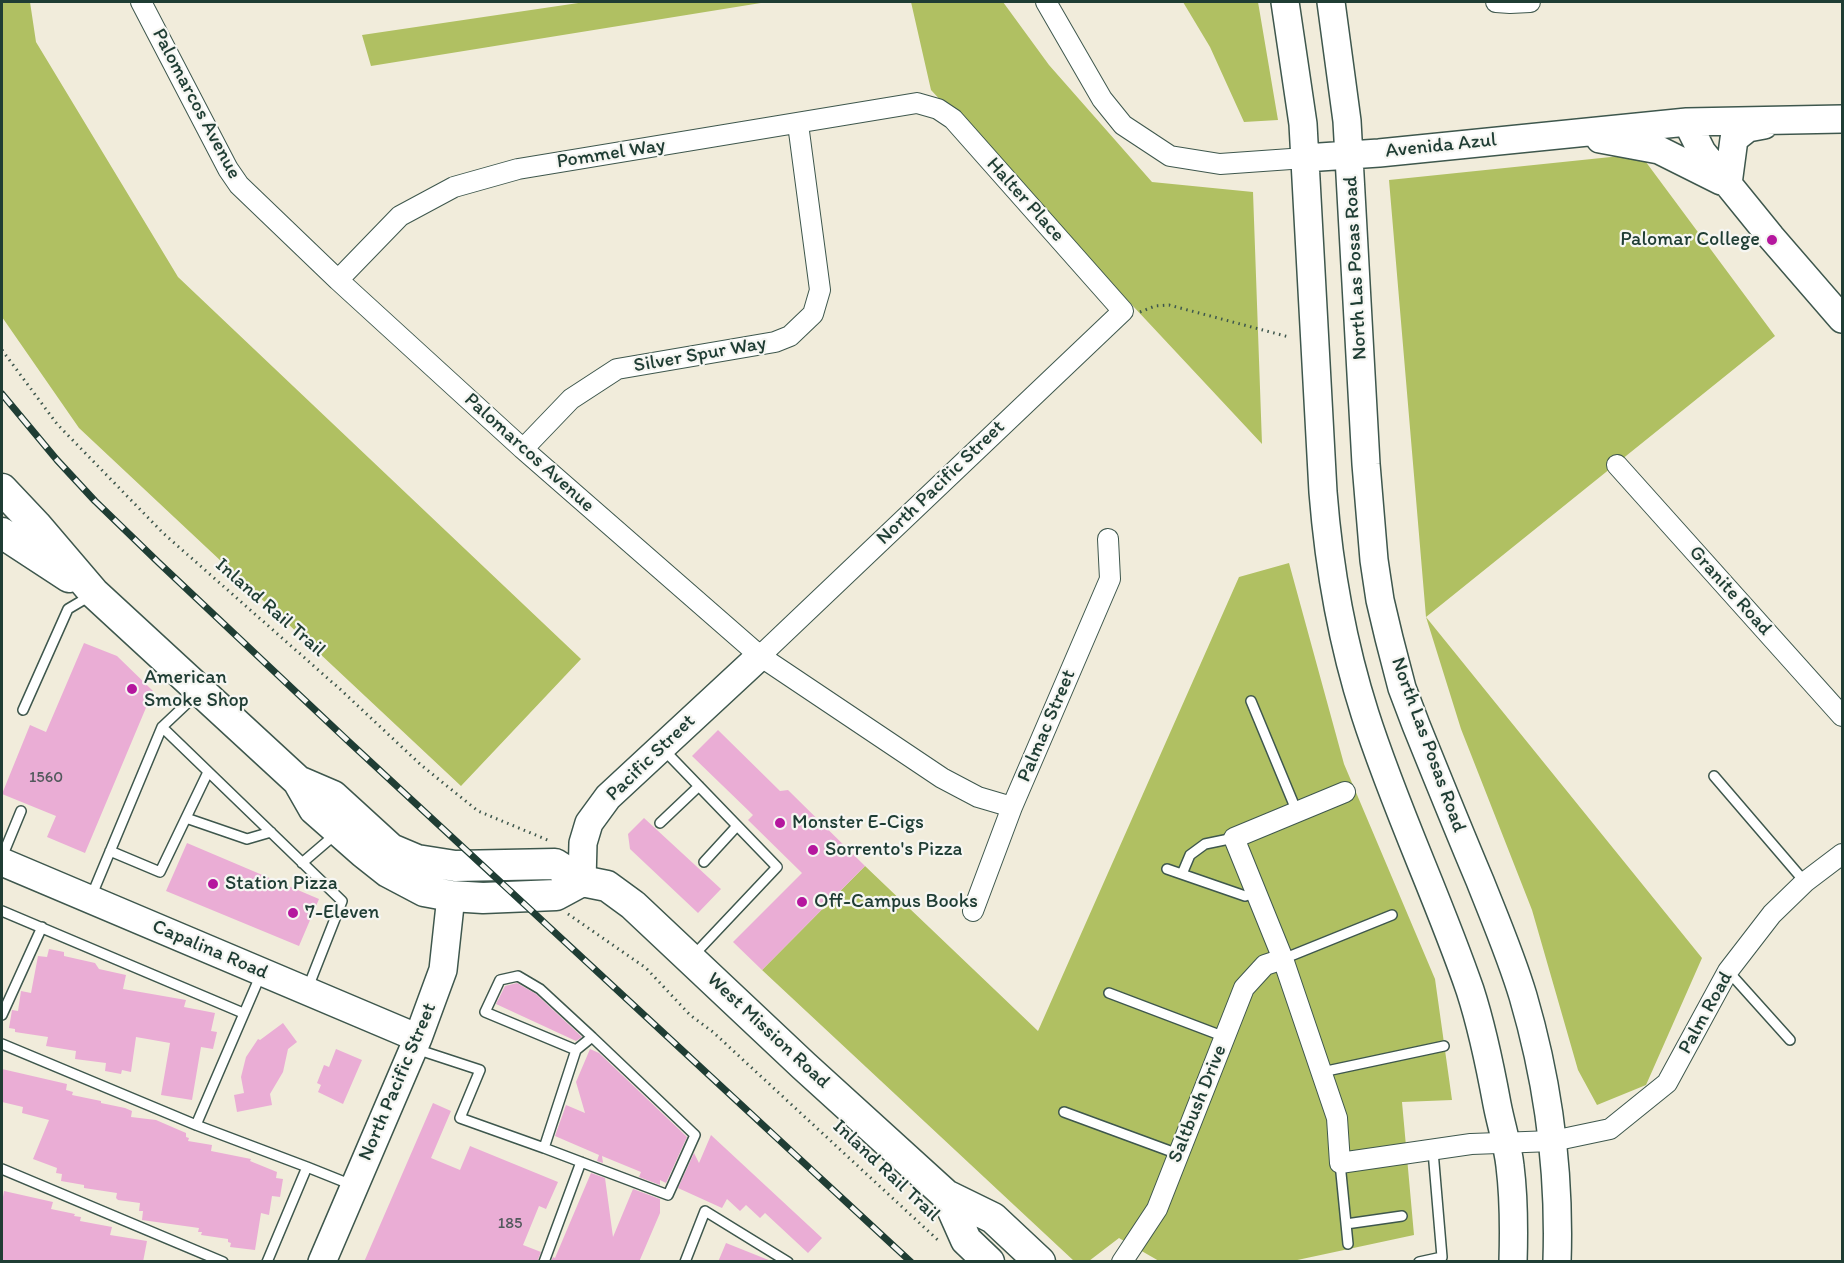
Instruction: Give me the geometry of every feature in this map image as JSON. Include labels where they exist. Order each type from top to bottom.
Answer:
[{"type":"main road","points":[[1285,2],[1299,92],[1305,158],[1323,492],[1327,544],[1336,604],[1349,662],[1366,716],[1470,991],[1481,1029],[1510,1164],[1514,1204],[1513,1262]]},
{"type":"main road","name":"North Las Posas Road","points":[[1331,2],[1350,155],[1368,498],[1380,600],[1402,688],[1507,949],[1523,996],[1536,1048],[1553,1141],[1558,1231],[1557,1262]]},
{"type":"main road","name":"Avenida Azul","points":[[1305,158],[1687,122],[1842,119]]},
{"type":"main road","points":[[1728,184],[1734,139],[1748,128],[1795,120]]},
{"type":"main road","points":[[1687,122],[1702,152],[1842,319]]},
{"type":"main road","points":[[1572,133],[1659,150],[1728,184]]},
{"type":"main road","name":"West Mission Road","points":[[2,489],[94,593],[298,782],[314,809],[363,853],[405,882],[424,891],[483,898],[556,895],[582,882]]},
{"type":"main road","name":"West Mission Road","points":[[2,533],[94,593]]},
{"type":"main road","name":"Pacific Street","points":[[582,882],[583,843],[589,823],[608,797],[760,656]]},
{"type":"main road","name":"West Mission Road","points":[[298,782],[333,796],[392,849],[417,860],[455,866],[555,864],[582,882],[607,886],[633,905],[804,1066],[946,1195],[993,1218],[1040,1262]]},
{"type":"main road","name":"Capalina Road","points":[[2,862],[262,971],[416,1043]]},
{"type":"main road","name":"North Pacific Street","points":[[322,1262],[416,1043],[443,970],[451,896]]},
{"type":"main road","name":"West Mission Road","points":[[946,1195],[966,1240],[985,1258]]},
{"type":"main road","points":[[985,1258],[1012,1262]]},
{"type":"street","name":"Palomarcos Avenue","points":[[141,2],[228,169],[240,185],[338,280],[523,449],[760,656],[942,778],[978,797],[1012,807]]},
{"type":"street","name":"Avenida Azul","points":[[1046,2],[1102,99],[1123,125],[1170,156],[1220,164],[1305,158]]},
{"type":"street","points":[[1496,2],[1530,2]]},
{"type":"street","name":"Pommel Way","points":[[338,280],[400,216],[454,187],[518,169],[917,103]]},
{"type":"street","name":"Halter Place","points":[[917,103],[938,109],[954,119],[1123,311]]},
{"type":"street","name":"Silver Spur Way","points":[[523,449],[571,399],[617,369],[775,342],[790,336],[813,314],[820,290],[798,124]]},
{"type":"street","name":"North Pacific Street","points":[[760,656],[1123,311]]},
{"type":"street","name":"Granite Road","points":[[1617,465],[1842,717]]},
{"type":"street","name":"Palmac Street","points":[[973,911],[1012,807],[1110,579],[1108,539]]},
{"type":"street","points":[[1345,792],[1233,838],[1283,959],[1322,1072],[1337,1118],[1340,1163],[1471,1144],[1506,1144]]},
{"type":"street","name":"Palm Road","points":[[1506,1144],[1553,1141],[1610,1129],[1667,1083],[1728,971],[1772,914],[1805,882],[1842,854]]},
{"type":"street","name":"Saltbush Drive","points":[[1125,1260],[1157,1209],[1245,988],[1265,965],[1283,959]]},
{"type":"lane","points":[[23,710],[68,609],[94,593]]},
{"type":"lane","points":[[90,899],[162,727],[200,691]]},
{"type":"lane","points":[[1251,701],[1297,812]]},
{"type":"lane","points":[[162,727],[342,901],[307,991]]},
{"type":"lane","points":[[662,747],[777,867],[691,959]]},
{"type":"lane","points":[[110,851],[160,872],[208,772]]},
{"type":"lane","points":[[1714,776],[1805,882]]},
{"type":"lane","points":[[660,823],[699,786]]},
{"type":"lane","points":[[2,857],[21,811]]},
{"type":"lane","points":[[186,818],[247,839],[271,832]]},
{"type":"lane","points":[[704,862],[737,826]]},
{"type":"lane","points":[[302,863],[339,831]]},
{"type":"lane","points":[[1182,874],[1190,855],[1204,844],[1233,838]]},
{"type":"lane","points":[[1167,869],[1245,896],[1256,892]]},
{"type":"lane","points":[[2,911],[243,1013]]},
{"type":"lane","points":[[1283,959],[1392,915]]},
{"type":"lane","points":[[2,1015],[42,927]]},
{"type":"lane","points":[[196,1125],[262,971]]},
{"type":"lane","points":[[1728,971],[1790,1040]]},
{"type":"lane","points":[[416,1043],[480,1070],[460,1118],[668,1195],[695,1135],[540,989],[518,976],[500,980],[484,1012],[576,1050]]},
{"type":"lane","points":[[1109,993],[1224,1037]]},
{"type":"lane","points":[[544,1149],[576,1050],[592,1037]]},
{"type":"lane","points":[[2,1044],[196,1125],[355,1186]]},
{"type":"lane","points":[[1322,1072],[1444,1046]]},
{"type":"lane","points":[[1064,1112],[1178,1154]]},
{"type":"lane","points":[[1419,1262],[1443,1259],[1433,1151]]},
{"type":"lane","points":[[544,1262],[581,1162]]},
{"type":"lane","points":[[1340,1163],[1348,1244]]},
{"type":"lane","points":[[267,1262],[307,1167]]},
{"type":"lane","points":[[2,1169],[223,1262]]},
{"type":"lane","points":[[685,1262],[705,1211],[788,1262]]},
{"type":"lane","points":[[1346,1224],[1402,1216]]},
{"type":"path","points":[[1123,311],[1139,312],[1155,306],[1169,305],[1289,337]]},
{"type":"path","name":"Inland Rail Trail","points":[[2,350],[57,424],[163,533],[421,765],[478,812],[546,838],[556,845]]},
{"type":"path","name":"Inland Rail Trail","points":[[572,916],[646,968],[690,1015],[713,1032],[944,1245]]},
{"type":"green space","points":[[2,2],[30,2],[36,42],[178,277],[581,659],[461,786],[79,428],[2,317]]},
{"type":"green space","points":[[585,2],[767,2],[371,66],[362,35]]},
{"type":"green space","points":[[911,2],[1003,2],[1049,65],[1152,182],[1253,192],[1262,444],[931,90]]},
{"type":"green space","points":[[1183,2],[1258,2],[1278,120],[1244,122],[1210,47]]},
{"type":"green space","points":[[1640,154],[1775,336],[1426,617],[1389,180]]},
{"type":"green space","points":[[1289,563],[1344,764],[1435,979],[1452,1100],[1402,1102],[1414,1235],[1288,1262],[1159,1261],[1119,1238],[1089,1261],[1074,1261],[762,970],[865,866],[1038,1031],[1239,577]]},
{"type":"green space","points":[[1426,617],[1702,958],[1646,1085],[1597,1105],[1578,1070],[1532,910],[1461,729]]},
{"type":"building","points":[[84,643],[117,656],[153,691],[85,853],[47,837],[56,816],[2,794],[30,725],[46,732]]},
{"type":"building","points":[[718,730],[780,791],[788,790],[865,866],[762,970],[733,942],[802,873],[748,820],[753,815],[692,756]]},
{"type":"building","points":[[644,818],[721,889],[698,913],[630,849],[628,834]]},
{"type":"building","points":[[187,843],[319,899],[299,946],[166,891]]},
{"type":"building","points":[[49,949],[64,952],[64,956],[95,963],[99,969],[126,975],[123,989],[186,1000],[184,1007],[215,1013],[211,1031],[217,1032],[213,1049],[201,1047],[192,1100],[161,1095],[170,1043],[136,1037],[131,1072],[122,1070],[121,1074],[105,1071],[106,1063],[75,1059],[76,1051],[46,1046],[48,1037],[15,1032],[15,1029],[9,1028],[12,1010],[18,1011],[21,991],[31,993],[38,956],[47,957]]},
{"type":"building","points":[[517,983],[536,994],[582,1037],[576,1041],[496,1004],[505,986]]},
{"type":"building","points":[[283,1023],[297,1042],[288,1049],[283,1072],[270,1094],[272,1105],[237,1112],[234,1095],[244,1093],[241,1077],[246,1057],[258,1039],[260,1040]]},
{"type":"building","points":[[336,1049],[362,1060],[343,1104],[318,1092],[321,1085],[317,1083],[324,1065],[329,1067]]},
{"type":"building","points":[[590,1049],[599,1053],[687,1137],[666,1183],[660,1180],[660,1185],[639,1177],[641,1172],[602,1156],[603,1163],[597,1161],[599,1155],[555,1136],[566,1105],[585,1113],[576,1082]]},
{"type":"building","points":[[2,1069],[67,1084],[66,1090],[73,1092],[72,1095],[125,1108],[132,1111],[131,1117],[156,1120],[186,1133],[188,1141],[212,1145],[211,1151],[251,1159],[250,1161],[277,1172],[276,1178],[283,1179],[280,1197],[272,1196],[269,1215],[261,1213],[255,1250],[230,1247],[231,1243],[228,1239],[201,1235],[202,1232],[198,1232],[199,1228],[142,1220],[143,1211],[139,1211],[140,1203],[118,1200],[117,1193],[84,1188],[84,1185],[61,1181],[62,1174],[56,1173],[57,1168],[33,1159],[49,1120],[22,1113],[23,1107],[2,1102]]},
{"type":"building","points":[[433,1103],[451,1111],[431,1158],[460,1170],[470,1146],[558,1182],[546,1209],[539,1206],[523,1245],[541,1252],[537,1262],[364,1262]]},
{"type":"building","points":[[711,1135],[822,1238],[808,1253],[765,1213],[760,1218],[746,1205],[740,1211],[727,1199],[722,1208],[678,1188],[694,1153],[699,1163]]},
{"type":"building","points":[[591,1173],[605,1178],[613,1237],[633,1189],[660,1199],[660,1213],[639,1262],[551,1262],[553,1257],[555,1258]]},
{"type":"building","points":[[4,1191],[53,1202],[51,1209],[75,1214],[74,1216],[81,1217],[80,1221],[112,1227],[110,1235],[147,1241],[143,1262],[2,1262]]},
{"type":"building","points":[[726,1243],[771,1261],[718,1262]]},
{"type":"railway","points":[[2,394],[95,501],[158,562],[911,1262]]},
{"type":"place","name":"Palomar College","points":[[1772,240]]},
{"type":"place","name":"American Smoke Shop","points":[[132,689]]},
{"type":"place","name":"Monster E-Cigs","points":[[780,823]]},
{"type":"place","name":"Sorrento's Pizza","points":[[813,850]]},
{"type":"place","name":"Station Pizza","points":[[213,884]]},
{"type":"place","name":"Off-Campus Books","points":[[802,902]]},
{"type":"place","name":"7-Eleven","points":[[293,913]]}]
